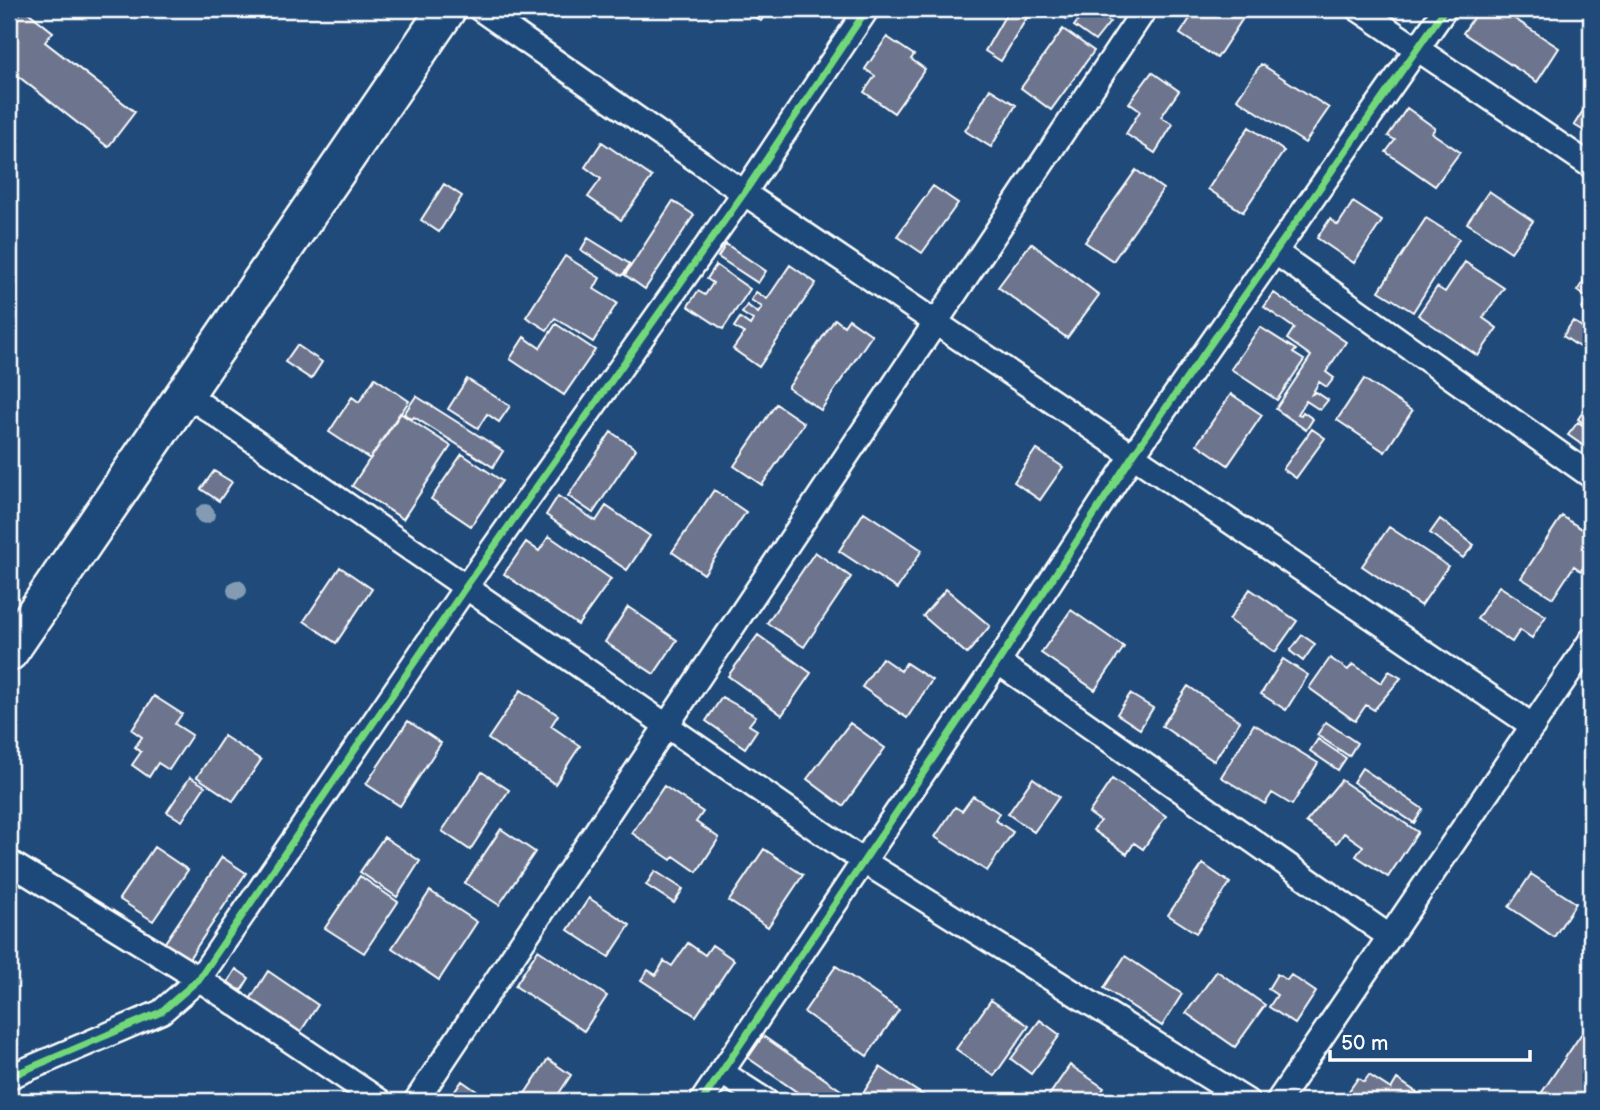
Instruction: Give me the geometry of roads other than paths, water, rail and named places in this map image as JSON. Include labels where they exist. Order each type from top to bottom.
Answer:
[{"type":"main road","points":[[9,652],[183,392],[446,9]]},
{"type":"street","points":[[480,9],[744,193],[1533,726]]},
{"type":"street","points":[[9,1077],[161,1012],[199,979],[465,588],[744,193],[867,9]]},
{"type":"street","points":[[416,1101],[1144,9]]},
{"type":"street","points":[[1358,9],[1591,166]]},
{"type":"street","points":[[702,1101],[999,662],[1133,455],[1446,9]]},
{"type":"street","points":[[1275,252],[1591,476]]},
{"type":"street","points":[[183,392],[863,861],[1247,1101]]},
{"type":"street","points":[[1278,1101],[1591,640]]},
{"type":"street","points":[[999,662],[1390,937]]},
{"type":"street","points":[[9,862],[199,979],[380,1101]]},
{"type":"street","points":[[721,1072],[766,1101]]}]
